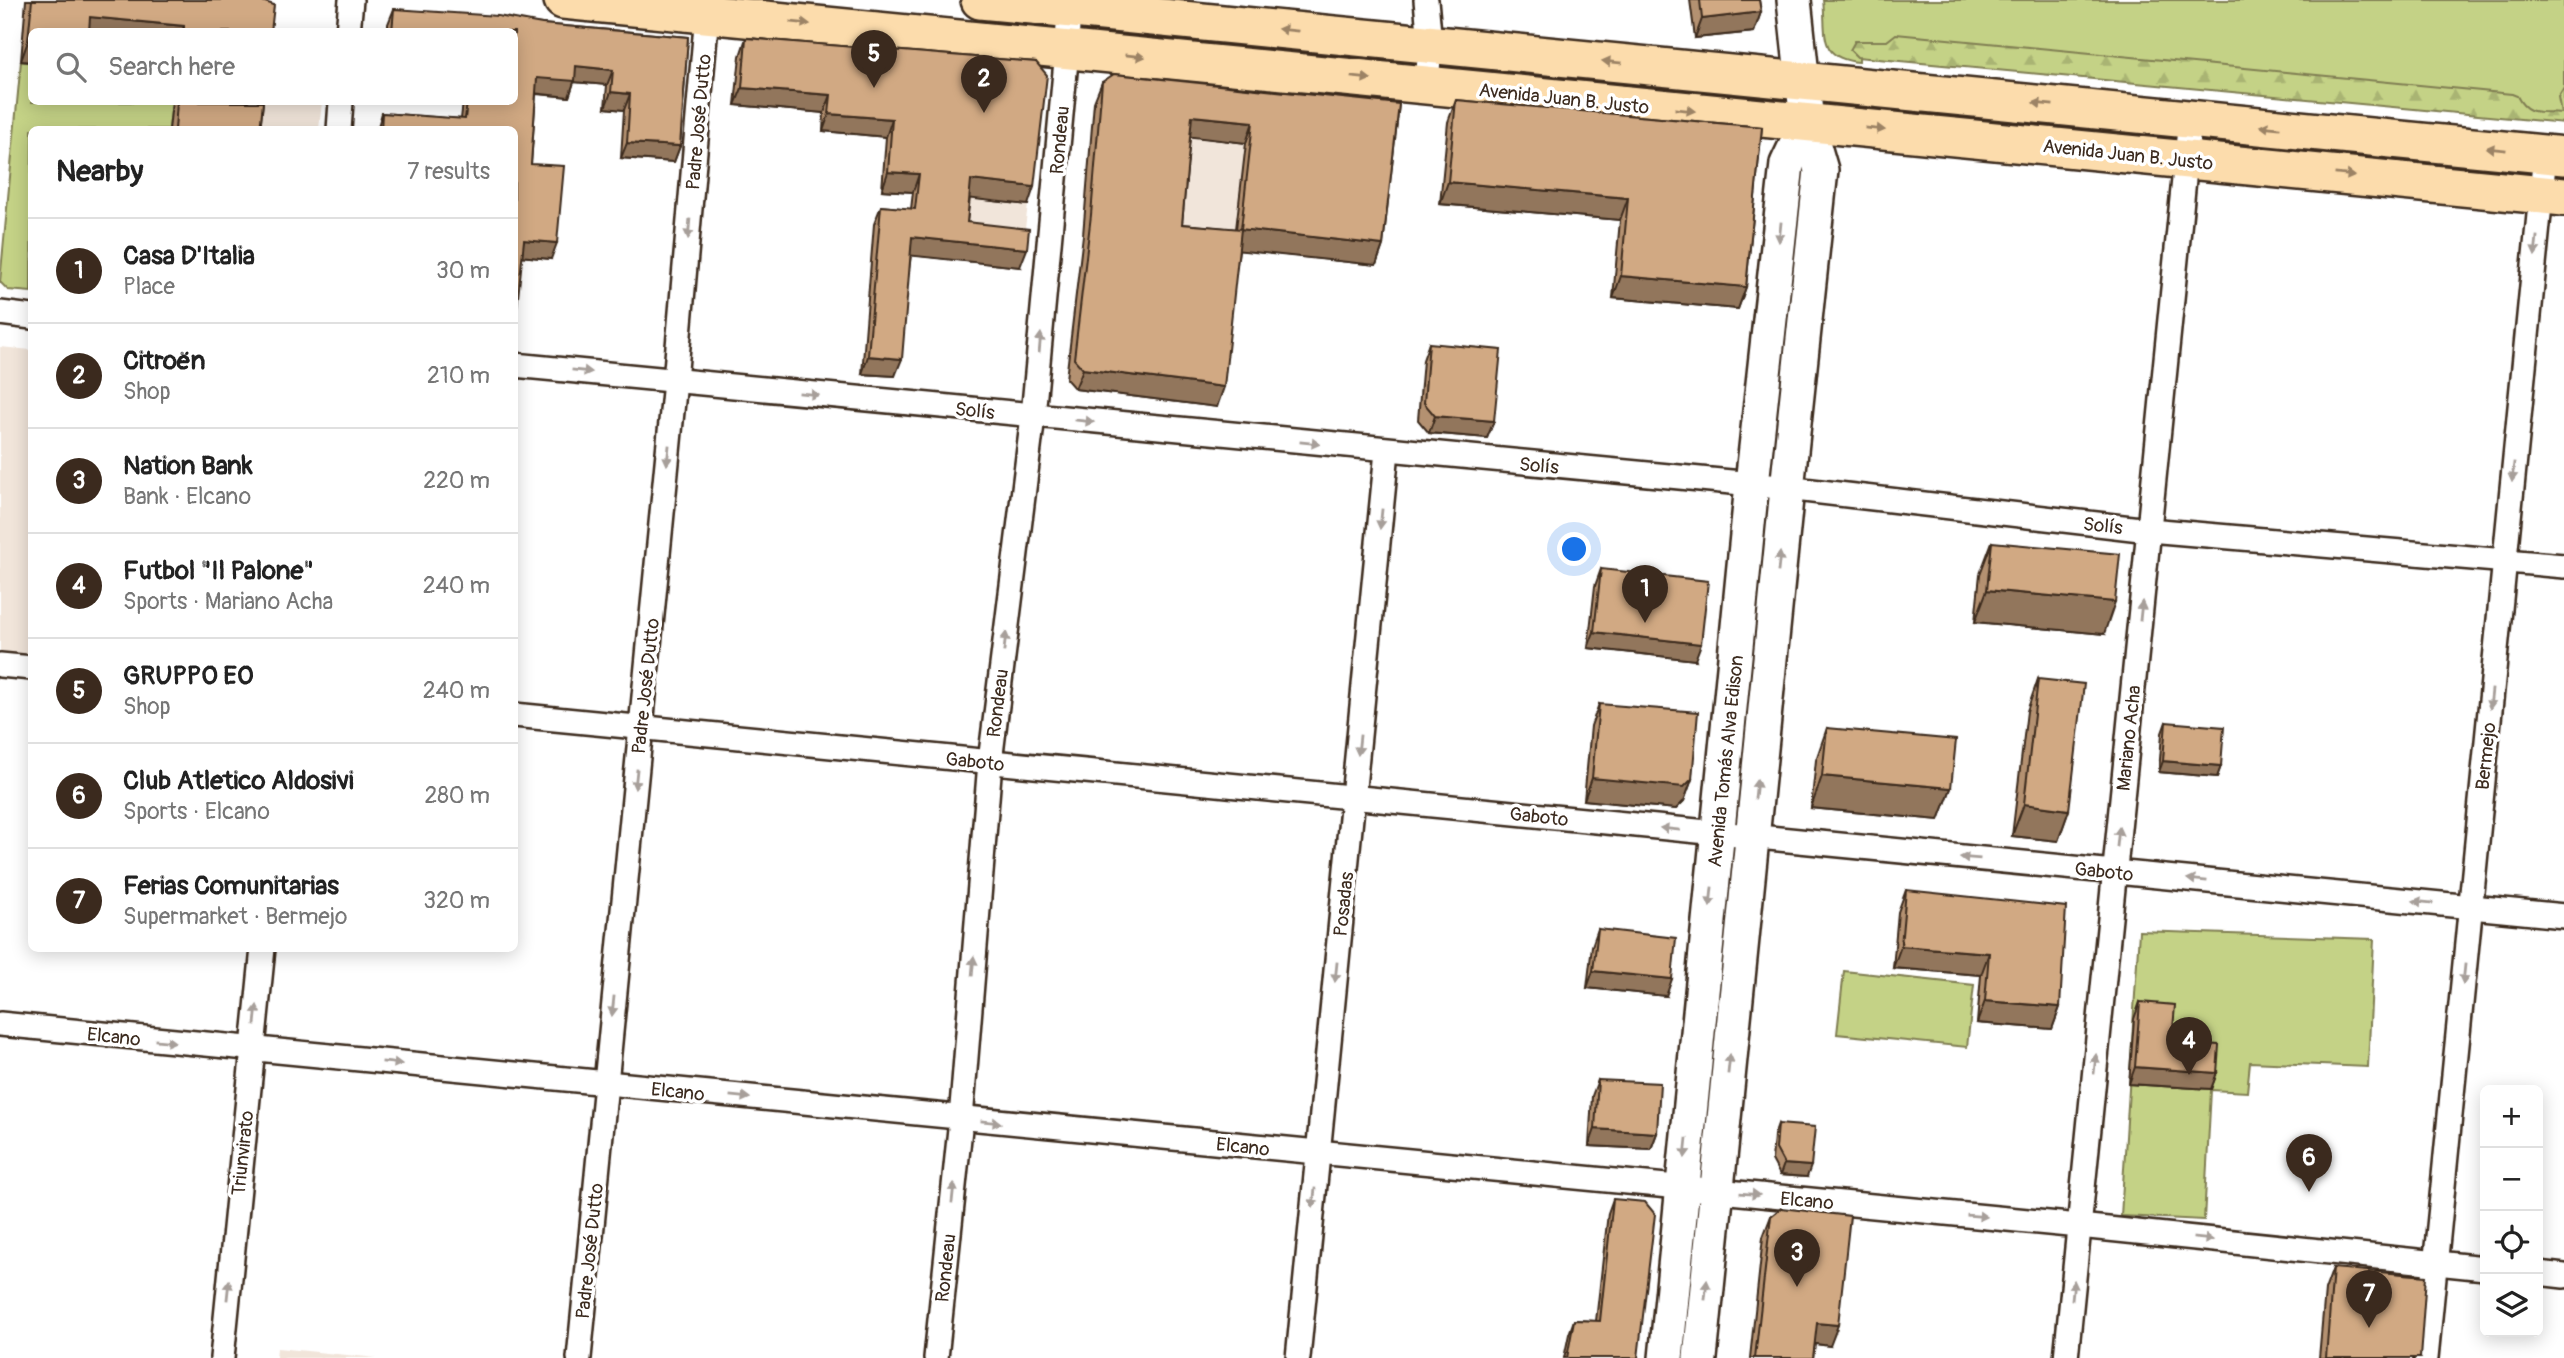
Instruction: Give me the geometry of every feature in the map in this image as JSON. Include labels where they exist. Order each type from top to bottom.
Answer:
[{"type":"main road","name":"Avenida Juan B. Justo","points":[[563,0],[708,7],[1067,50],[2552,196]]},
{"type":"main road","name":"Avenida Juan B. Justo","points":[[980,0],[1070,4],[1430,44],[2555,155]]},
{"type":"main road","points":[[1794,0],[1807,122]]},
{"type":"main road","name":"Avenida Tomás Alva Edison","points":[[1666,1358],[1752,484],[1787,164],[1807,122]]},
{"type":"main road","name":"Avenida Tomás Alva Edison","points":[[1700,1358],[1821,170],[1807,122]]},
{"type":"street","points":[[348,28],[351,0]]},
{"type":"street","points":[[1426,0],[1430,44],[1427,85]]},
{"type":"street","name":"Rondeau","points":[[936,1358],[961,1119],[990,762],[1033,416],[1070,4]]},
{"type":"street","name":"Padre José Dutto","points":[[579,1358],[676,381],[708,7]]},
{"type":"street","points":[[339,126],[341,105]]},
{"type":"street","name":"Mariano Acha","points":[[2066,1358],[2190,119]]},
{"type":"street","name":"Bermejo","points":[[2427,1358],[2504,563],[2552,196],[2555,155]]},
{"type":"street","points":[[0,313],[28,316]]},
{"type":"street","name":"Solís","points":[[518,365],[1752,484],[2149,530],[2504,563],[2564,566]]},
{"type":"street","name":"Posadas","points":[[1298,1358],[1388,451]]},
{"type":"street","points":[[0,665],[28,668]]},
{"type":"street","name":"Gaboto","points":[[518,715],[2564,916]]},
{"type":"street","name":"Triunvirato","points":[[222,1358],[263,952]]},
{"type":"street","name":"Elcano","points":[[0,1024],[1318,1154],[1683,1187],[2480,1267]]},
{"type":"street","points":[[2543,1274],[2564,1276]]},
{"type":"shaded area","points":[[258,105],[322,105],[319,126],[255,126]]},
{"type":"shaded area","points":[[1092,125],[1246,142],[1234,250],[1083,235]]},
{"type":"shaded area","points":[[913,192],[1028,205],[1020,267]]},
{"type":"shaded area","points":[[0,347],[28,350],[28,655],[0,652]]},
{"type":"shaded area","points":[[277,1348],[377,1358],[276,1358]]},
{"type":"green space","points":[[1823,0],[2564,0],[2564,119],[1859,53],[1859,62],[1846,60],[1830,50],[1825,34]]},
{"type":"green space","points":[[1896,34],[2512,94],[2517,96],[2525,107],[2540,112],[2561,113],[2558,97],[2564,87],[2564,123],[1857,57],[1850,50],[1855,41],[1887,41]]},
{"type":"green space","points":[[21,61],[28,62],[28,105],[172,105],[169,126],[28,126],[28,292],[8,290],[0,282]]},
{"type":"green space","points":[[2139,931],[2374,939],[2368,1067],[2250,1062],[2247,1092],[2211,1090],[2204,1220],[2121,1216]]},
{"type":"green space","points":[[1844,971],[1974,985],[1967,1047],[1837,1034]]},
{"type":"building","points":[[32,0],[259,0],[274,5],[271,28],[184,28],[90,17],[89,28],[29,28]]},
{"type":"building","points":[[1700,0],[1759,0],[1761,12],[1702,19]]},
{"type":"building","points":[[394,9],[498,16],[542,24],[688,37],[680,146],[627,143],[630,94],[611,92],[613,70],[576,66],[575,81],[537,78],[531,164],[564,166],[557,243],[524,240],[518,298],[518,126],[381,126],[382,113],[465,119],[467,105],[518,105],[518,28],[392,28]]},
{"type":"building","points":[[746,38],[1036,62],[1047,75],[1034,187],[971,180],[967,222],[1029,229],[1027,249],[912,237],[902,359],[868,356],[881,206],[915,209],[919,174],[888,172],[892,119],[829,114],[831,95],[742,88]]},
{"type":"building","points":[[1114,74],[1399,104],[1383,245],[1241,229],[1224,387],[1083,369],[1074,359],[1091,215],[1102,82]],"holes":[[[1192,116],[1253,122],[1241,229],[1182,224]]]},
{"type":"building","points":[[1456,100],[1762,127],[1746,287],[1621,276],[1628,198],[1448,182]]},
{"type":"building","points":[[177,105],[263,105],[260,126],[175,126]]},
{"type":"building","points":[[1429,343],[1501,350],[1494,421],[1435,416],[1424,403]]},
{"type":"building","points":[[1992,542],[2120,554],[2115,602],[1987,590]]},
{"type":"building","points":[[1601,569],[1708,581],[1701,644],[1594,632]]},
{"type":"building","points":[[2038,679],[2084,684],[2069,810],[2024,804]]},
{"type":"building","points":[[1599,704],[1698,712],[1692,779],[1684,787],[1592,778]]},
{"type":"building","points":[[2166,722],[2224,727],[2221,766],[2163,761]]},
{"type":"building","points":[[1827,728],[1956,740],[1951,788],[1822,776]]},
{"type":"building","points":[[1906,890],[2066,907],[2060,1007],[1985,1001],[1989,953],[1901,946]]},
{"type":"building","points":[[1598,929],[1676,938],[1672,979],[1593,971]]},
{"type":"building","points":[[2140,1002],[2175,1005],[2172,1042],[2219,1045],[2217,1073],[2135,1067]]},
{"type":"building","points":[[1598,1080],[1660,1083],[1657,1133],[1595,1129]]},
{"type":"building","points":[[1778,1124],[1815,1127],[1811,1166],[1784,1164],[1776,1149]]},
{"type":"building","points":[[1613,1199],[1645,1202],[1655,1214],[1638,1358],[1567,1358],[1574,1320],[1600,1321]]},
{"type":"building","points":[[1781,1208],[1850,1216],[1838,1325],[1817,1323],[1813,1358],[1755,1358],[1771,1216]]},
{"type":"building","points":[[2333,1268],[2426,1276],[2420,1358],[2326,1358]]},
{"type":"place","name":"GRUPPO EO","points":[[874,88]]},
{"type":"place","name":"Citroën","points":[[984,113]]},
{"type":"place","name":"Casa D'Italia","points":[[1645,623]]},
{"type":"place","name":"Futbol \"Il Palone\"","points":[[2189,1075]]},
{"type":"place","name":"Club Atletico Aldosivi","points":[[2309,1192]]},
{"type":"place","name":"Nation Bank","points":[[1797,1287]]},
{"type":"place","name":"Ferias Comunitarias","points":[[2369,1328]]}]
